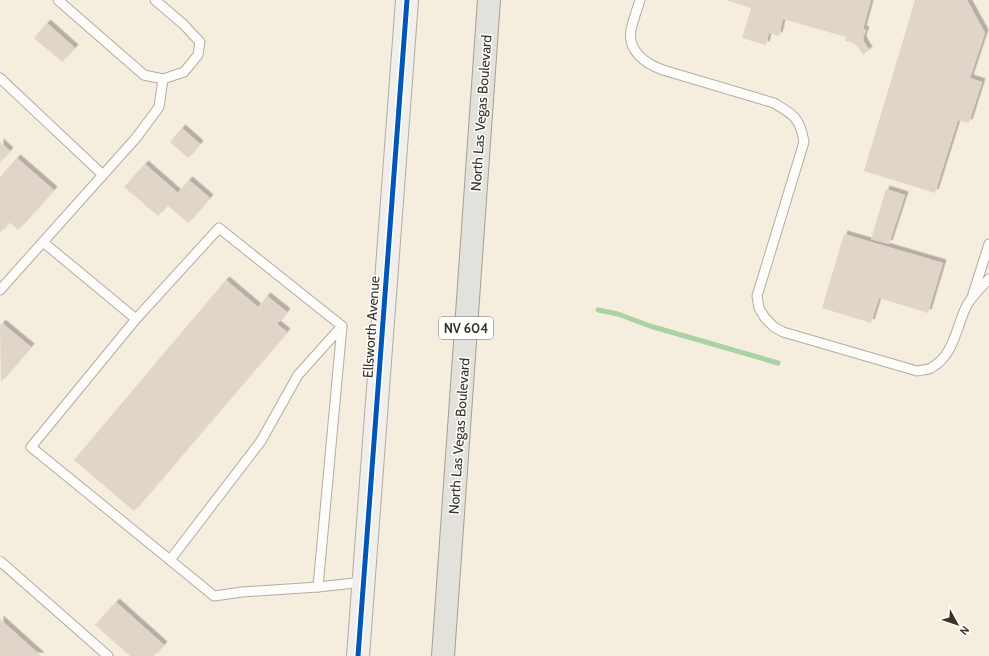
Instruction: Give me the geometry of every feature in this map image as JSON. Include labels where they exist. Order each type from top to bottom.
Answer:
[{"type":"main road","name":"North Las Vegas Boulevard","points":[[443,656],[489,0]]},
{"type":"street","name":"Ellsworth Avenue","points":[[358,656],[407,0]]},
{"type":"lane","points":[[58,0],[144,75],[164,79],[184,72],[198,55],[200,42],[183,24],[155,0]]},
{"type":"lane","points":[[640,0],[631,31],[631,42],[636,53],[645,61],[663,70],[774,104],[786,110],[796,118],[802,128],[804,142],[758,296],[759,308],[765,318],[774,327],[796,336],[917,371],[930,368],[939,363],[947,354],[953,343],[966,307],[972,296],[989,244]]},
{"type":"lane","points":[[0,78],[103,175]]},
{"type":"lane","points":[[0,290],[136,138],[160,106],[164,79]]},
{"type":"lane","points":[[342,326],[219,228],[136,319],[31,446],[214,596],[242,592],[318,587],[364,582]]},
{"type":"lane","points":[[43,242],[136,319]]},
{"type":"lane","points":[[972,296],[989,279]]},
{"type":"lane","points":[[318,587],[342,326]]},
{"type":"lane","points":[[170,560],[261,441],[298,375],[342,326]]},
{"type":"lane","points":[[1,562],[108,656]]},
{"type":"building","points":[[726,0],[871,0],[863,29],[866,30],[863,38],[864,42],[869,50],[863,55],[857,46],[853,43],[845,41],[846,37],[783,19],[779,36],[769,33],[766,45],[742,38],[751,8]]},
{"type":"building","points":[[915,0],[967,0],[985,33],[970,78],[982,82],[969,123],[958,120],[935,193],[864,171]]},
{"type":"building","points":[[47,23],[75,48],[62,62],[34,38]]},
{"type":"building","points":[[182,128],[200,144],[188,158],[170,142]]},
{"type":"building","points":[[0,142],[10,151],[0,162]]},
{"type":"building","points":[[17,158],[54,190],[18,230],[9,222],[0,233],[0,177]]},
{"type":"building","points":[[145,164],[178,193],[189,180],[210,198],[188,223],[167,205],[158,216],[124,187]]},
{"type":"building","points":[[886,189],[905,195],[889,244],[871,239]]},
{"type":"building","points":[[844,234],[943,263],[928,313],[879,298],[871,323],[822,308]]},
{"type":"building","points":[[226,280],[258,307],[267,296],[287,312],[277,324],[287,332],[134,511],[74,460]]},
{"type":"building","points":[[2,323],[31,347],[1,382],[0,326]]},
{"type":"building","points":[[116,602],[164,645],[154,656],[130,656],[95,625]]},
{"type":"building","points":[[0,619],[41,656],[0,656]]},
{"type":"waterway","points":[[598,310],[618,314],[650,326],[778,363]]},
{"type":"cycle path","points":[[358,656],[407,0]]}]
